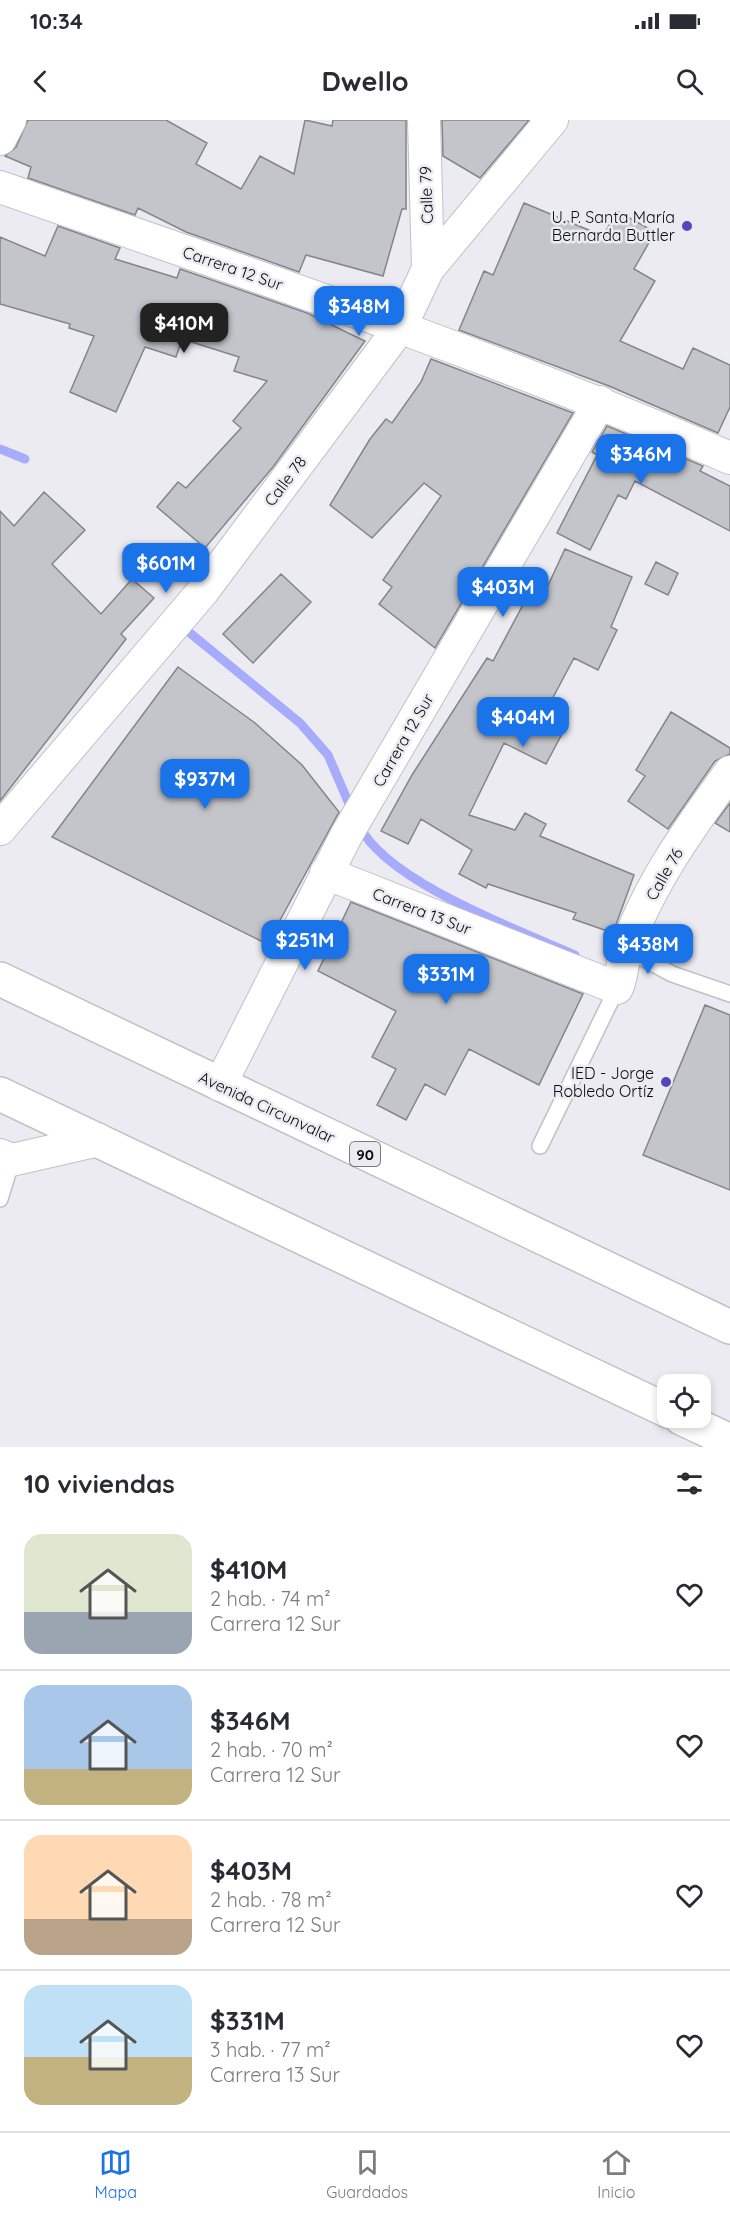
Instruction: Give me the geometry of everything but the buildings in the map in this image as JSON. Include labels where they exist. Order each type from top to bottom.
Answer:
[{"type":"highway","name":"Avenida Circunvalar","points":[[0,979],[730,1327]]},
{"type":"highway","points":[[0,1094],[657,1406]]},
{"type":"highway","points":[[702,1428],[730,1441]]},
{"type":"street","points":[[0,139],[10,120]]},
{"type":"street","name":"Calle 79","points":[[424,120],[428,269]]},
{"type":"street","name":"Calle 78","points":[[0,829],[166,631],[203,591],[401,326],[428,269],[552,120]]},
{"type":"street","name":"Carrera 12 Sur","points":[[0,188],[401,326],[600,402],[730,458]]},
{"type":"street","name":"Carrera 12 Sur","points":[[220,1085],[326,873],[600,402]]},
{"type":"street","name":"Calle 76","points":[[617,988],[623,975],[626,949],[658,879],[730,772]]},
{"type":"street","name":"Carrera 13 Sur","points":[[326,873],[617,988]]},
{"type":"street","points":[[6,1157],[99,1140]]},
{"type":"lane","points":[[626,949],[672,974],[730,994]]},
{"type":"lane","name":"Calle 76","points":[[540,1146],[617,988]]},
{"type":"lane","points":[[0,1199],[6,1157]]},
{"type":"waterway","points":[[0,449],[25,459]]},
{"type":"waterway","points":[[190,633],[300,723],[328,755],[353,813]]},
{"type":"waterway","points":[[359,825],[373,846],[424,884],[488,918],[575,955]]},
{"type":"place","name":"U. P. Santa María Bernarda Buttler","points":[[687,226]]},
{"type":"place","name":"IED - Jorge Robledo Ortíz","points":[[666,1082]]}]
